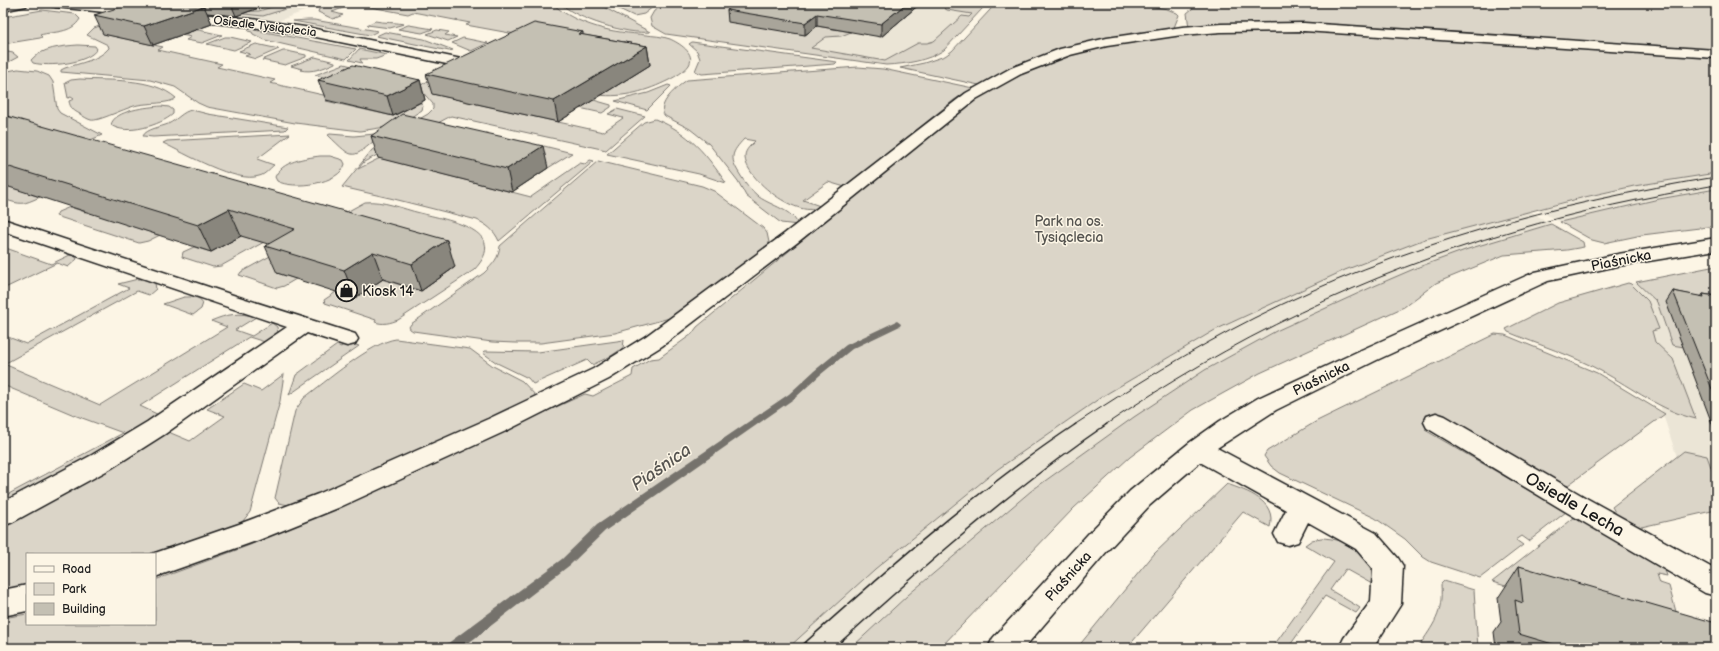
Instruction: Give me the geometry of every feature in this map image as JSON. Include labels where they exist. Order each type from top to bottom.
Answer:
[{"type":"street","points":[[3,7],[22,3]]},
{"type":"street","points":[[56,3],[153,13]]},
{"type":"street","name":"Osiedle Tysiąclecia","points":[[168,15],[252,23],[311,32],[420,53],[471,65]]},
{"type":"street","points":[[156,565],[249,532],[328,501],[497,424],[600,374],[654,341],[853,190],[958,106],[986,87],[1010,74],[1065,52],[1107,42],[1152,34],[1221,28],[1304,27],[1716,54]]},
{"type":"street","points":[[3,225],[347,340]]},
{"type":"street","name":"Piaśnicka","points":[[1004,648],[1098,542],[1140,498],[1198,449],[1229,427],[1267,404],[1542,276],[1618,260],[1716,244]]},
{"type":"street","points":[[3,516],[101,462],[156,428],[303,326]]},
{"type":"street","name":"Osiedle Lecha","points":[[1436,422],[1585,510],[1716,584]]},
{"type":"street","points":[[1198,449],[1366,541],[1388,566],[1386,604],[1355,648]]},
{"type":"street","points":[[1288,534],[1302,506]]},
{"type":"shaded area","points":[[130,3],[326,3],[278,21],[120,6]]},
{"type":"shaded area","points":[[681,3],[980,3],[977,9],[943,44],[894,63],[680,34]]},
{"type":"shaded area","points":[[1716,173],[1716,189],[1659,199],[1560,222],[1538,210],[1634,186]]},
{"type":"shaded area","points":[[1530,211],[1551,224],[1509,236],[1372,287],[1276,331],[1205,370],[1031,491],[908,595],[851,648],[788,648],[875,569],[998,469],[1103,396],[1215,330],[1345,270],[1425,239]]},
{"type":"shaded area","points":[[1716,267],[1716,510],[1692,503],[1621,286]]},
{"type":"green space","points":[[285,3],[298,5],[263,16],[225,12],[259,11]]},
{"type":"green space","points":[[330,3],[552,3],[573,18],[597,27],[670,39],[686,49],[691,61],[680,74],[644,90],[635,93],[608,96],[598,95],[649,65],[526,36],[466,25],[470,23],[413,12],[408,14],[354,4],[332,12],[343,15],[333,19],[318,12],[319,9]]},
{"type":"green space","points":[[560,3],[596,3],[650,32],[629,31],[603,25],[578,15]]},
{"type":"green space","points":[[606,3],[658,3],[644,14],[634,16]]},
{"type":"green space","points":[[666,3],[716,3],[740,7],[805,35],[817,26],[851,32],[841,36],[826,37],[811,48],[885,61],[918,43],[934,41],[962,16],[969,17],[972,14],[947,10],[944,8],[945,6],[959,7],[963,3],[986,3],[944,50],[931,57],[916,61],[886,65],[666,34],[652,26],[650,18],[654,11]]},
{"type":"green space","points":[[995,3],[1134,3],[1167,9],[1179,15],[1173,30],[1060,50],[1031,60],[979,85],[900,68],[924,63],[945,56],[952,51]]},
{"type":"green space","name":"Park na os. Tysiąclecia","points":[[1194,3],[1716,3],[1716,173],[1634,186],[1585,197],[1425,239],[1345,270],[1215,330],[1103,396],[998,469],[875,569],[788,648],[3,648],[3,618],[26,614],[26,625],[156,625],[156,580],[250,545],[585,394],[593,396],[632,376],[633,369],[650,359],[659,358],[692,334],[697,327],[955,114],[980,96],[1022,73],[1069,54],[1189,28],[1187,13],[1192,9]]},
{"type":"green space","points":[[42,10],[75,14],[80,19],[76,24],[67,30],[40,35],[42,37],[40,38],[3,44],[3,17]]},
{"type":"green space","points":[[314,20],[378,31],[370,35],[293,21]]},
{"type":"green space","points":[[375,21],[404,24],[390,28],[367,25]]},
{"type":"green space","points":[[105,24],[104,34],[163,47],[158,50],[222,64],[217,67],[275,80],[270,83],[332,97],[326,101],[393,116],[419,103],[415,96],[423,106],[422,110],[392,126],[360,131],[295,123],[207,107],[198,103],[175,87],[150,80],[61,72],[61,70],[65,68],[95,58],[109,48],[108,45],[87,35],[94,28]]},
{"type":"green space","points":[[254,25],[258,26],[254,30],[356,49],[346,59],[265,40],[248,31]]},
{"type":"green space","points":[[408,25],[433,29],[422,33],[398,29]]},
{"type":"green space","points":[[195,30],[222,35],[202,43],[186,40],[191,37],[181,35]]},
{"type":"green space","points":[[437,30],[449,32],[445,35],[457,37],[448,41],[427,34]]},
{"type":"green space","points":[[385,32],[424,39],[453,50],[449,51],[376,36]]},
{"type":"green space","points":[[225,37],[252,42],[234,50],[207,44]]},
{"type":"green space","points":[[463,38],[488,43],[471,51],[452,43]]},
{"type":"green space","points":[[692,42],[837,62],[835,64],[702,74],[695,71],[700,59],[697,51],[689,44]]},
{"type":"green space","points":[[256,44],[279,49],[256,59],[245,56],[250,54],[239,51]]},
{"type":"green space","points":[[78,45],[95,46],[97,49],[85,58],[67,63],[48,65],[33,63],[31,60],[46,50]]},
{"type":"green space","points":[[359,49],[387,55],[376,59],[360,59],[362,63],[349,60]]},
{"type":"green space","points":[[3,51],[13,53],[18,57],[3,65]]},
{"type":"green space","points":[[283,51],[306,55],[306,57],[285,65],[262,60]]},
{"type":"green space","points":[[315,57],[335,63],[309,71],[300,70],[302,69],[291,66]]},
{"type":"green space","points":[[344,64],[364,69],[341,81],[315,75]]},
{"type":"green space","points":[[858,67],[883,69],[973,88],[954,100],[845,187],[828,182],[803,200],[820,206],[812,209],[801,208],[775,196],[754,176],[747,165],[745,154],[755,141],[744,139],[733,155],[734,163],[741,176],[759,197],[787,212],[792,216],[798,225],[781,223],[746,196],[738,181],[709,144],[690,129],[665,116],[663,112],[665,101],[687,80]]},
{"type":"green space","points":[[18,69],[37,71],[49,76],[53,82],[57,109],[60,113],[102,135],[63,152],[3,135],[3,72]]},
{"type":"green space","points":[[71,80],[117,80],[143,83],[166,91],[176,98],[164,102],[138,105],[100,119],[91,120],[76,112],[70,106],[69,101],[74,99],[71,97],[68,98],[65,83]]},
{"type":"green space","points":[[432,80],[433,94],[603,132],[623,118],[608,114],[617,109],[645,116],[606,150],[451,116],[364,162],[358,169],[380,158],[531,197],[580,163],[585,164],[590,160],[594,161],[499,241],[490,228],[477,220],[342,187],[372,150],[400,130],[428,114],[433,109],[433,104],[420,89],[422,84]]},
{"type":"green space","points":[[668,85],[671,86],[647,110],[615,101],[648,93]]},
{"type":"green space","points":[[583,97],[611,105],[611,107],[602,113],[566,105]]},
{"type":"green space","points":[[161,106],[169,107],[173,110],[173,114],[160,122],[143,128],[134,129],[117,128],[111,125],[113,120],[118,116],[132,110]]},
{"type":"green space","points":[[192,110],[288,127],[285,130],[153,137],[143,136],[154,128],[168,124],[186,112]]},
{"type":"green space","points":[[655,119],[678,131],[696,145],[726,183],[699,174],[607,154],[644,122]]},
{"type":"green space","points":[[290,134],[257,159],[274,165],[267,172],[259,176],[249,177],[224,172],[163,143],[167,141]]},
{"type":"green space","points":[[375,134],[380,136],[363,150],[353,154],[343,150],[328,135],[354,136]]},
{"type":"green space","points":[[544,146],[572,153],[548,168],[520,162]]},
{"type":"green space","points":[[330,156],[343,160],[345,164],[341,171],[326,181],[304,185],[294,185],[284,184],[277,181],[275,177],[278,172],[288,164],[301,159]]},
{"type":"green space","points":[[598,161],[702,186],[714,191],[763,228],[767,233],[770,247],[684,314],[615,333],[541,343],[515,343],[492,342],[413,331],[410,329],[409,327],[411,324],[484,273],[495,261],[500,246]]},
{"type":"green space","points":[[38,174],[27,193],[40,197],[29,202],[22,203],[3,199],[3,188]]},
{"type":"green space","points":[[1716,189],[1716,226],[1642,235],[1604,243],[1592,240],[1560,222],[1659,199]]},
{"type":"green space","points":[[108,201],[143,230],[160,235],[148,241],[139,243],[56,216],[58,212],[70,207],[85,212]]},
{"type":"green space","points":[[365,202],[379,202],[393,205],[445,219],[471,229],[481,236],[485,245],[484,256],[474,270],[398,320],[392,322],[378,323],[375,322],[376,320],[325,303],[324,300],[336,292],[355,298],[371,276],[421,291],[455,267],[319,227]]},
{"type":"green space","points":[[1551,224],[1583,242],[1584,247],[1567,250],[1504,255],[1436,283],[1404,307],[1260,373],[1193,410],[1130,457],[1074,508],[940,648],[851,648],[908,595],[1031,491],[1134,417],[1205,370],[1276,331],[1416,268],[1468,249]]},
{"type":"green space","points":[[230,232],[264,242],[221,266],[213,267],[182,257],[183,252],[194,247],[211,252],[233,240]]},
{"type":"green space","points":[[3,247],[51,264],[70,255],[75,256],[77,259],[68,267],[57,263],[3,289]]},
{"type":"green space","points":[[283,249],[277,273],[296,279],[277,288],[239,275],[241,272]]},
{"type":"green space","points":[[1716,266],[1716,309],[1684,347],[1672,345],[1657,302],[1636,282]]},
{"type":"green space","points":[[144,279],[155,283],[156,289],[149,295],[137,291],[4,364],[100,405],[227,327],[211,321],[233,314],[250,315],[256,317],[235,330],[252,336],[272,323],[277,327],[278,333],[265,342],[249,337],[140,406],[161,416],[113,444],[3,502],[3,497],[123,433],[74,415],[3,385],[3,335],[26,344],[129,288],[118,284]]},
{"type":"green space","points":[[1628,283],[1631,284],[1648,301],[1659,329],[1652,331],[1655,342],[1673,359],[1696,419],[1671,411],[1590,365],[1508,332],[1506,329],[1558,303]]},
{"type":"green space","points":[[184,297],[195,297],[199,299],[203,303],[201,309],[193,315],[163,304]]},
{"type":"green space","points":[[1495,334],[1505,335],[1597,373],[1665,414],[1564,488],[1441,418],[1425,430],[1566,512],[1529,541],[1522,536],[1516,540],[1523,545],[1480,578],[1431,562],[1423,557],[1405,539],[1375,518],[1280,473],[1271,466],[1264,456],[1267,451],[1317,421]]},
{"type":"green space","points":[[396,339],[470,349],[493,366],[522,381],[537,397],[293,506],[279,503],[275,498],[295,411],[304,398],[336,373],[374,347]]},
{"type":"green space","points":[[624,340],[623,348],[611,356],[592,365],[587,360],[533,384],[528,378],[497,363],[483,353],[485,351],[538,352]]},
{"type":"green space","points":[[347,342],[359,346],[289,395],[296,375],[337,345],[341,347]]},
{"type":"green space","points":[[284,374],[280,401],[250,512],[243,521],[228,531],[156,554],[26,553],[26,590],[3,594],[3,528],[166,431],[190,441],[225,416],[207,409],[244,384],[261,391]]},
{"type":"green space","points":[[1684,451],[1707,456],[1716,481],[1716,510],[1637,528],[1618,517],[1612,507]]},
{"type":"green space","points":[[1227,484],[1259,498],[1265,504],[1269,510],[1271,518],[1270,527],[1243,512],[1127,648],[1077,648],[1154,554]]},
{"type":"green space","points":[[1575,517],[1664,567],[1667,576],[1657,574],[1660,583],[1669,586],[1681,630],[1670,634],[1492,582]]},
{"type":"green space","points":[[1321,538],[1338,540],[1357,549],[1363,554],[1375,566],[1372,584],[1345,569],[1330,590],[1360,608],[1356,613],[1325,596],[1288,648],[1272,648],[1334,562],[1305,545],[1312,540]]},
{"type":"green space","points":[[1444,581],[1474,590],[1478,648],[1418,648],[1433,625],[1439,611],[1441,584]]},
{"type":"building","points":[[134,3],[169,3],[204,6],[144,26],[94,15]]},
{"type":"building","points":[[739,3],[907,3],[881,24],[817,14],[805,23],[727,10]]},
{"type":"building","points":[[534,23],[583,32],[579,34],[647,46],[554,101],[426,74]]},
{"type":"building","points":[[353,65],[420,80],[387,96],[318,80]]},
{"type":"building","points":[[402,114],[543,146],[507,169],[371,136]]},
{"type":"building","points":[[3,115],[447,240],[412,264],[373,252],[344,270],[265,246],[295,229],[229,209],[198,225],[3,165]]},
{"type":"building","points":[[1673,291],[1704,297],[1703,294],[1716,296],[1716,399]]},
{"type":"building","points":[[1519,566],[1716,623],[1716,648],[1566,648],[1519,634],[1515,600],[1523,603]]},
{"type":"waterway","name":"Piaśnica","points":[[452,648],[566,562],[601,528],[792,396],[849,347],[897,324]]},
{"type":"tram line","points":[[1074,425],[1162,369],[1231,330],[1309,292],[1365,269],[1422,248],[1479,230],[1538,214],[1597,200],[1716,177]]},
{"type":"tram line","points":[[1105,425],[1152,394],[1250,338],[1301,312],[1404,268],[1458,248],[1562,217],[1716,185]]},
{"type":"tram line","points":[[799,648],[933,531],[1039,449],[1076,424]]},
{"type":"tram line","points":[[834,648],[1000,503],[1107,424]]},
{"type":"place","name":"Kiosk 14","points":[[346,291]]}]
